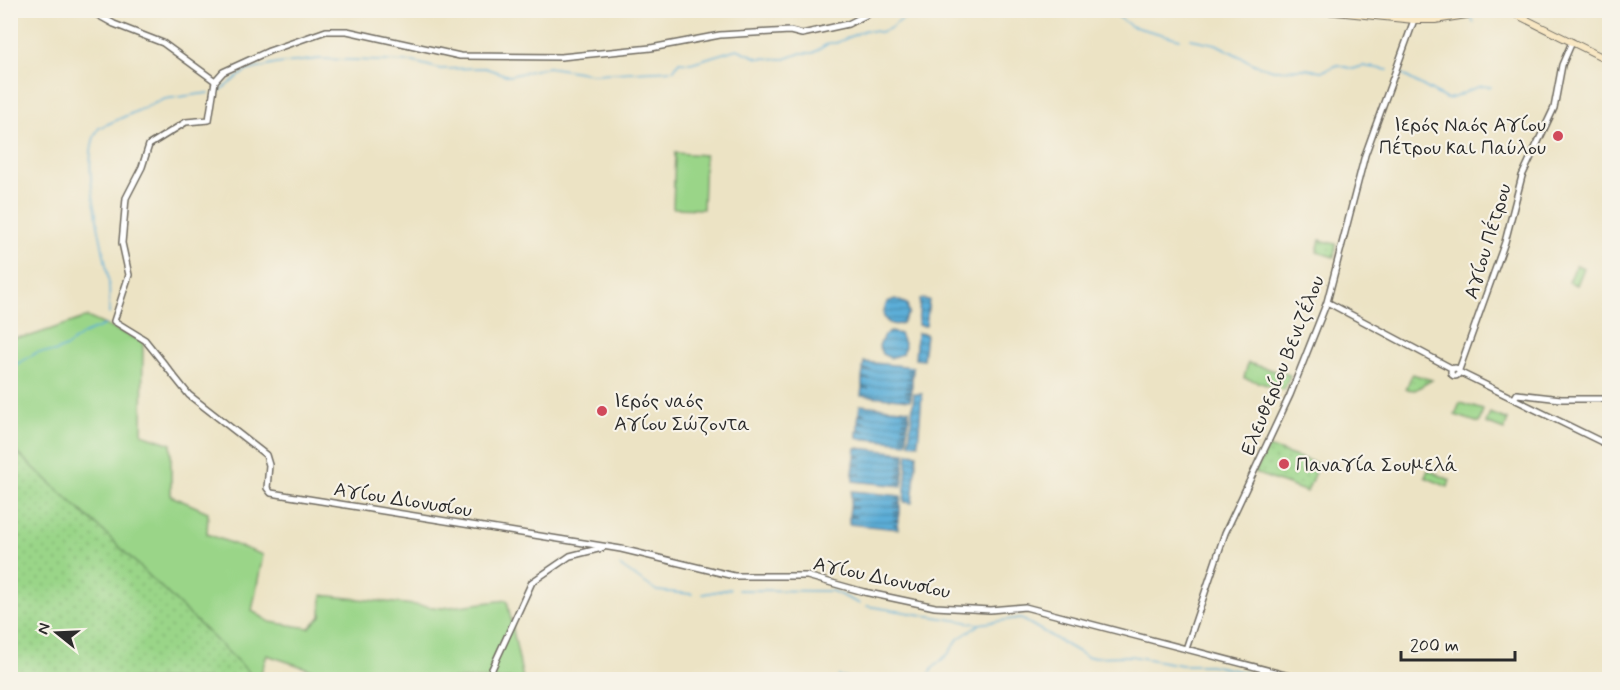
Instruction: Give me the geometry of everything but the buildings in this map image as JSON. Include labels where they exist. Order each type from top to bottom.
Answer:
[{"type":"main road","points":[[1316,10],[1414,20],[1498,10]]},
{"type":"main road","points":[[1508,10],[1610,61]]},
{"type":"street","points":[[89,10],[114,24],[163,43],[215,81],[223,72],[246,60],[326,31],[347,31],[460,56],[561,57],[651,48],[720,35],[790,32],[802,34],[848,24],[876,10]]},
{"type":"street","name":"Ελευθερίου Βενιζέλου","points":[[1186,649],[1225,533],[1290,395],[1327,302],[1365,155],[1414,20]]},
{"type":"street","name":"Αγίου Πέτρου","points":[[1457,370],[1467,349],[1505,242],[1522,176],[1554,108],[1562,65],[1572,42]]},
{"type":"street","name":"Αγίου Διονυσίου","points":[[215,81],[209,120],[186,122],[152,141],[130,188],[124,210],[122,243],[129,275],[114,321],[145,340],[189,395],[266,455],[269,465],[267,488],[271,493],[606,547],[734,576],[807,576],[864,592],[935,607],[990,610],[1018,606],[1305,680]]},
{"type":"street","points":[[1327,302],[1610,446]]},
{"type":"street","points":[[1514,399],[1517,394],[1561,399],[1610,399]]},
{"type":"street","points":[[577,543],[580,553]]},
{"type":"street","points":[[487,680],[512,629],[523,596],[532,582],[561,561],[580,553],[606,547]]},
{"type":"green space","points":[[675,153],[705,155],[703,209],[673,208]]},
{"type":"green space","points":[[1320,240],[1336,244],[1334,257],[1317,252]]},
{"type":"green space","points":[[1576,265],[1584,268],[1577,285],[1569,282]]},
{"type":"green space","points":[[87,317],[143,342],[142,434],[171,444],[171,496],[208,512],[207,534],[263,555],[252,611],[270,622],[309,628],[321,616],[322,595],[442,608],[507,600],[523,679],[327,679],[321,673],[267,655],[259,679],[11,680],[11,338],[31,336]]},
{"type":"green space","points":[[1248,363],[1290,375],[1284,390],[1244,378]]},
{"type":"green space","points":[[1412,374],[1432,380],[1415,390],[1406,389]]},
{"type":"green space","points":[[1460,403],[1483,410],[1479,423],[1455,415]]},
{"type":"green space","points":[[1490,413],[1508,420],[1504,430],[1486,423]]},
{"type":"green space","points":[[10,446],[102,530],[256,679],[11,679]]},
{"type":"green space","points":[[1268,447],[1318,464],[1307,492],[1255,473]]},
{"type":"green space","points":[[1428,470],[1450,480],[1448,487],[1425,477]]},
{"type":"water","points":[[895,299],[907,304],[909,313],[902,323],[896,325],[888,322],[883,313],[887,302]]},
{"type":"water","points":[[920,299],[929,300],[926,326],[918,325]]},
{"type":"water","points":[[891,332],[900,334],[905,346],[902,354],[890,358],[882,354],[879,346],[884,335]]},
{"type":"water","points":[[917,333],[926,334],[923,360],[915,359]]},
{"type":"water","points":[[864,362],[913,367],[913,370],[907,370],[913,371],[913,374],[907,374],[913,375],[912,378],[906,378],[912,379],[912,383],[906,383],[912,384],[912,387],[906,387],[911,388],[911,391],[905,391],[911,393],[911,396],[905,396],[911,397],[910,400],[861,395],[862,388],[869,388],[862,387],[862,379],[870,379],[862,378],[863,371],[871,371],[863,369]]},
{"type":"water","points":[[914,394],[922,394],[918,444],[909,443]]},
{"type":"water","points":[[860,405],[909,410],[909,413],[903,413],[909,414],[909,417],[903,417],[909,418],[908,421],[902,421],[908,422],[908,425],[902,426],[908,427],[907,430],[902,430],[907,431],[907,434],[901,434],[907,435],[907,438],[901,438],[907,439],[906,443],[857,438],[857,431],[865,431],[858,429],[858,422],[866,422],[858,421],[859,414],[866,414],[859,412]]},
{"type":"water","points":[[856,448],[905,453],[905,456],[899,456],[905,457],[905,460],[899,460],[904,461],[904,465],[898,465],[904,466],[904,469],[898,469],[904,470],[903,473],[898,473],[903,474],[903,477],[897,477],[903,479],[903,482],[897,482],[902,483],[902,486],[853,481],[853,474],[861,474],[853,473],[854,465],[862,465],[854,464],[855,457],[862,457],[855,455]]},
{"type":"water","points":[[908,453],[917,454],[912,503],[904,502]]},
{"type":"water","points":[[852,491],[901,496],[901,499],[895,499],[901,500],[900,503],[894,503],[900,504],[900,507],[894,507],[900,508],[900,512],[894,512],[900,513],[899,516],[893,516],[899,517],[899,520],[893,520],[899,522],[898,525],[893,524],[898,526],[898,529],[849,524],[849,517],[857,517],[849,515],[850,508],[857,508],[850,507],[851,500],[858,500],[851,498]]},
{"type":"waterway","points":[[218,92],[246,71],[276,64],[319,59],[414,62],[440,69],[485,68],[509,76],[548,67],[592,74],[674,70],[679,62],[691,63],[737,49],[758,58],[785,59],[801,53],[813,53],[829,43],[836,43],[865,30],[880,32],[889,29],[904,18],[932,13],[950,16],[965,10]]},
{"type":"waterway","points":[[1073,10],[1113,13],[1131,26],[1180,39]]},
{"type":"waterway","points":[[1471,17],[1474,23]]},
{"type":"waterway","points":[[1191,39],[1216,44],[1256,65],[1274,70],[1323,71],[1338,65],[1353,69],[1363,66],[1388,70]]},
{"type":"waterway","points":[[1398,72],[1446,99],[1478,87],[1491,87]]},
{"type":"waterway","points":[[109,314],[107,269],[91,181],[90,160],[93,142],[99,128],[164,99],[208,93]]},
{"type":"waterway","points":[[10,368],[38,352],[54,352],[66,347],[83,334],[105,325]]},
{"type":"waterway","points":[[620,566],[657,591],[692,594]]},
{"type":"waterway","points":[[703,594],[730,589]]},
{"type":"waterway","points":[[738,590],[832,591],[860,604]]},
{"type":"waterway","points":[[867,606],[979,624],[1020,618],[1087,657],[1131,656],[1182,665],[1210,665],[1245,672],[1258,680]]},
{"type":"waterway","points":[[927,680],[932,669],[949,653],[958,639],[979,625]]},
{"type":"waterway","points":[[645,680],[660,673],[683,678],[704,675],[732,679]]},
{"type":"waterway","points":[[838,676],[856,680]]},
{"type":"place","name":"Ιερός Ναός Αγίου Πέτρου και Παύλου","points":[[1558,136]]},
{"type":"place","name":"Ιερός ναός Αγίου Σώζοντα","points":[[602,411]]},
{"type":"place","name":"Παναγία Σουμελά","points":[[1284,464]]}]
